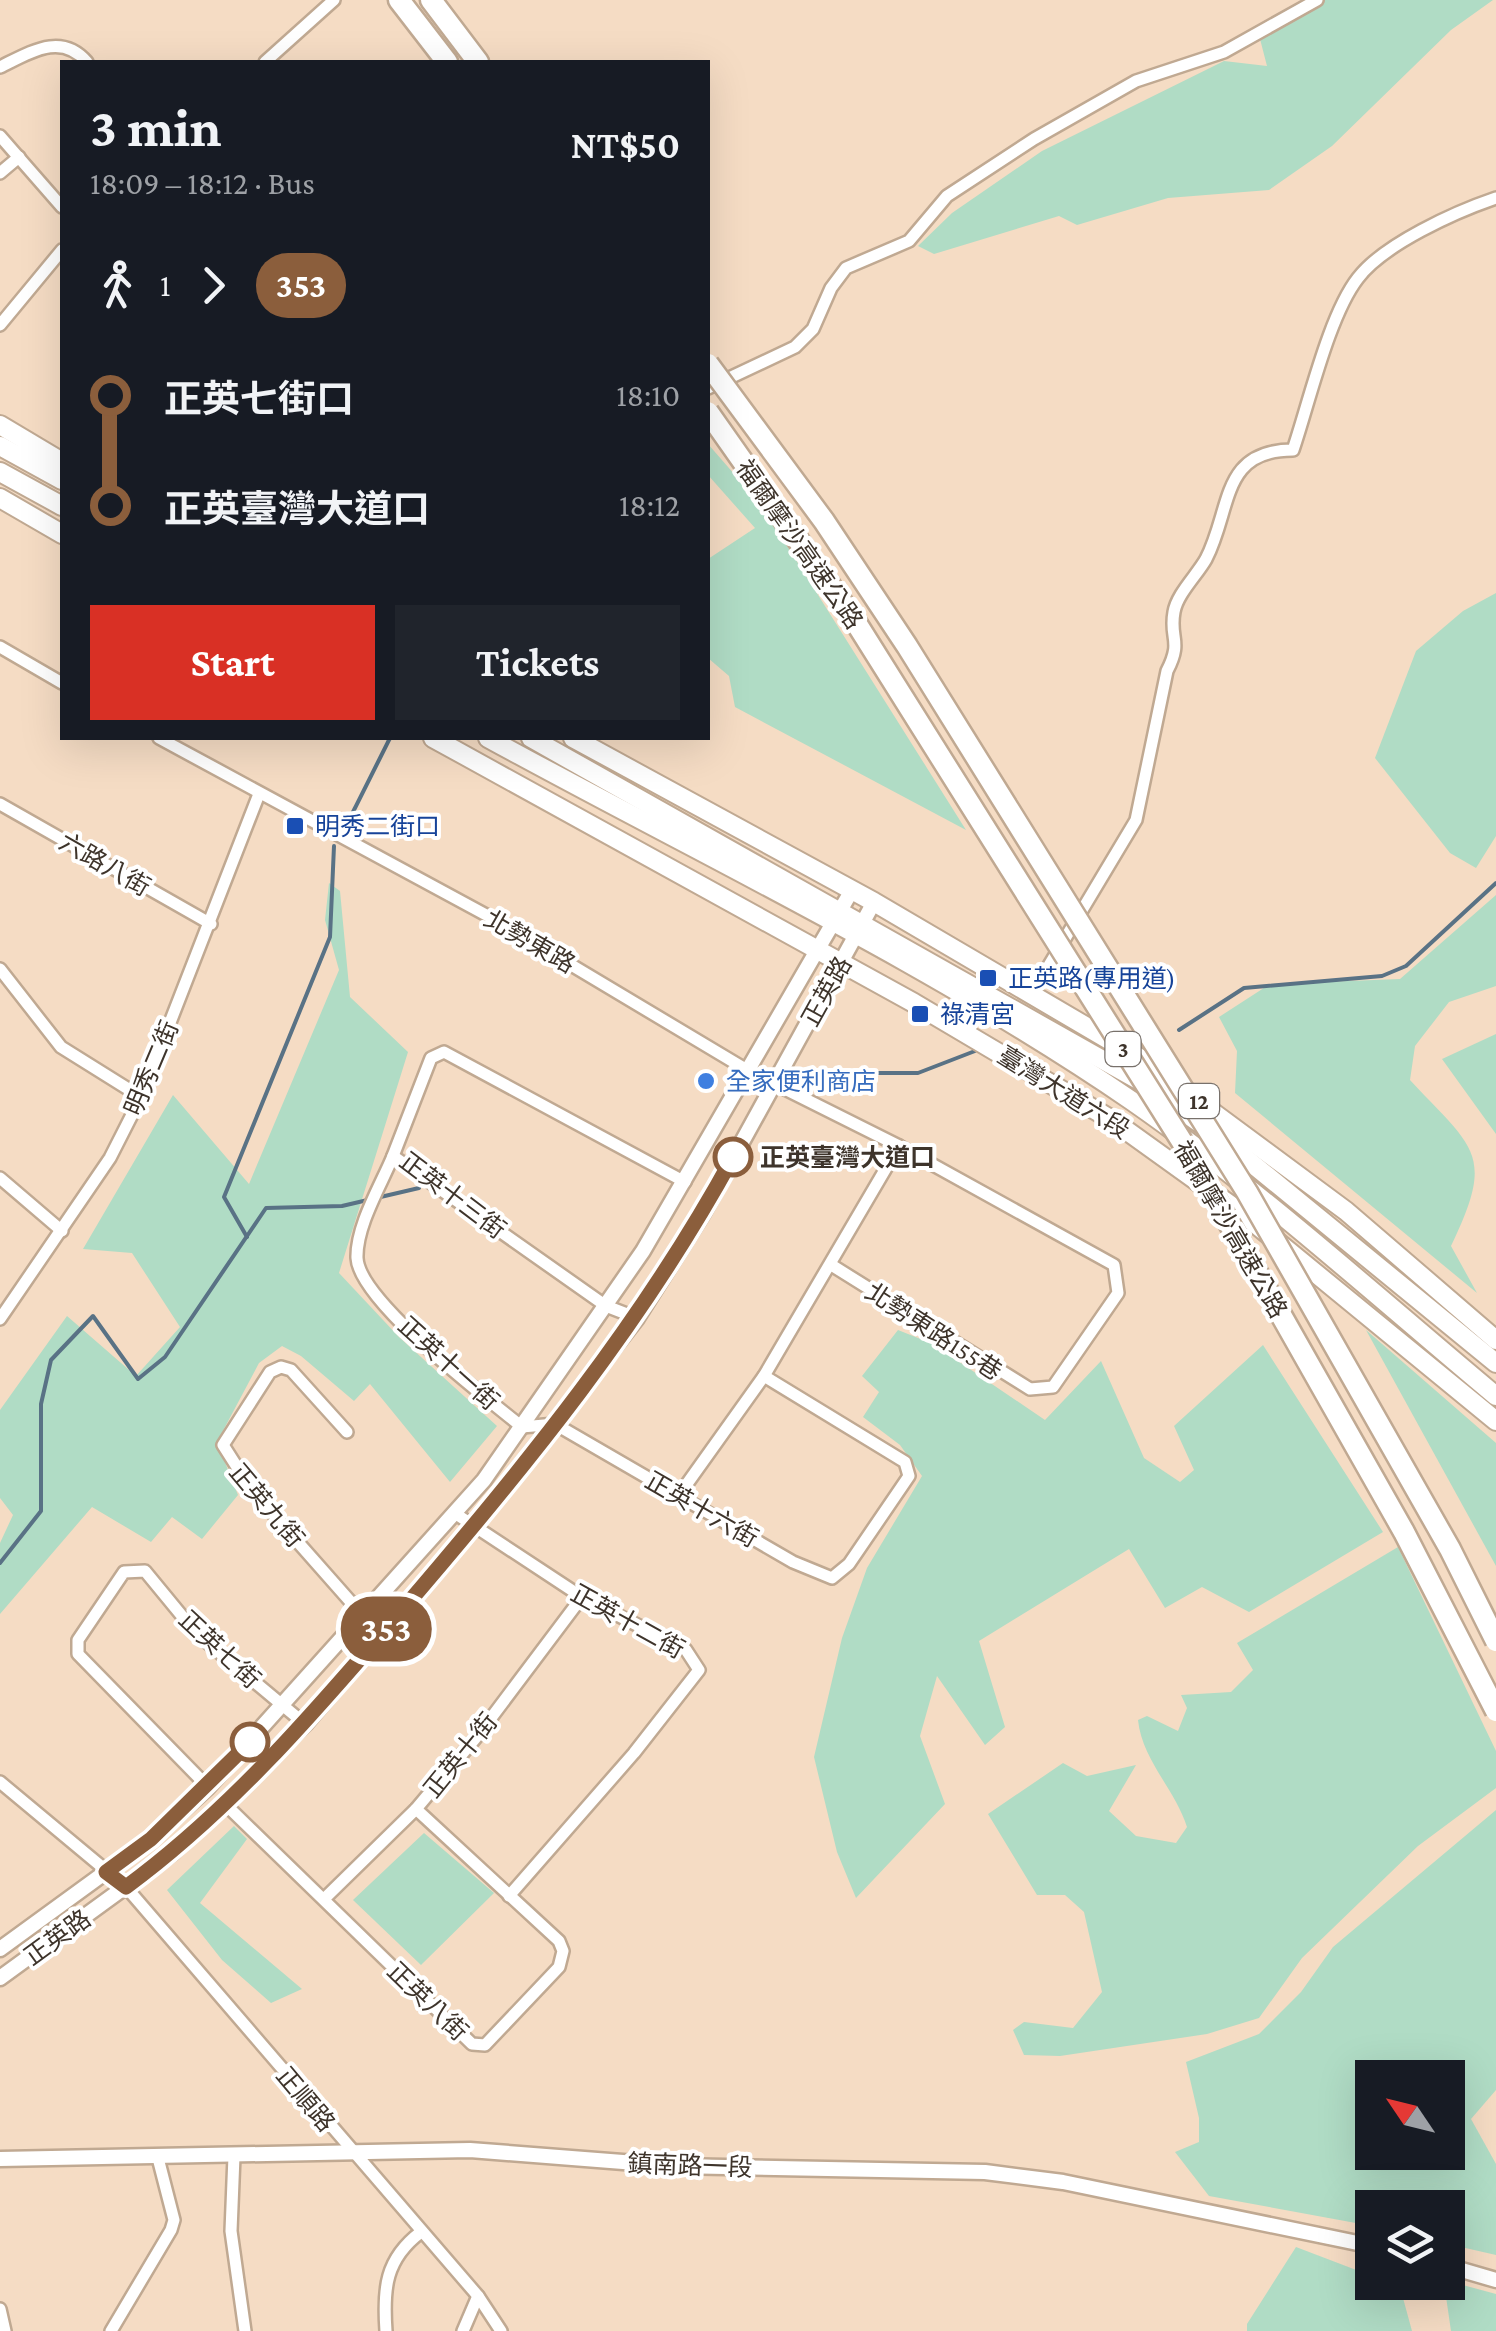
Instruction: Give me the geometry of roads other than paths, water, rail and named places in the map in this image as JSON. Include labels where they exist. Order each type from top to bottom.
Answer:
[{"type":"highway","points":[[399,0],[445,60]]},
{"type":"highway","points":[[431,0],[476,60]]},
{"type":"highway","name":"福爾摩沙高速公路","points":[[710,367],[824,521],[907,646],[1247,1192],[1450,1548],[1496,1641]]},
{"type":"highway","name":"福爾摩沙高速公路","points":[[710,415],[855,621],[1191,1156],[1404,1532],[1496,1711]]},
{"type":"main road","points":[[0,425],[60,461]]},
{"type":"main road","points":[[0,446],[60,479]]},
{"type":"main road","points":[[0,472],[60,505]]},
{"type":"main road","points":[[0,498],[60,533]]},
{"type":"main road","name":"臺灣大道六段","points":[[437,740],[1023,1065],[1112,1120],[1247,1216],[1496,1422]]},
{"type":"main road","name":"臺灣大道六段","points":[[492,740],[836,916]]},
{"type":"main road","name":"臺灣大道六段","points":[[534,740],[836,916],[1154,1091],[1222,1139],[1496,1363]]},
{"type":"main road","name":"12","points":[[577,740],[874,902],[1138,1057],[1346,1211],[1496,1340]]},
{"type":"main road","name":"臺灣大道六段","points":[[859,929],[1210,1156],[1496,1396]]},
{"type":"street","points":[[267,60],[334,0]]},
{"type":"street","points":[[710,387],[796,347],[813,329],[830,288],[846,268],[908,241],[948,196],[1034,139],[1136,80],[1224,52],[1317,0]]},
{"type":"street","points":[[0,67],[58,43],[70,46],[85,60]]},
{"type":"street","points":[[0,136],[60,205]]},
{"type":"street","points":[[0,172],[19,157]]},
{"type":"street","points":[[1032,992],[1136,820],[1167,672],[1178,651],[1174,611],[1208,556],[1241,467],[1267,450],[1294,450],[1340,309],[1356,280],[1378,256],[1496,198]]},
{"type":"street","points":[[0,326],[60,252]]},
{"type":"street","points":[[0,647],[60,682]]},
{"type":"street","name":"北勢東路","points":[[163,740],[501,923],[747,1070],[900,1146]]},
{"type":"street","name":"明秀二街","points":[[0,1318],[110,1158],[141,1097],[259,794]]},
{"type":"street","name":"六路八街","points":[[0,804],[211,924]]},
{"type":"street","name":"正英路","points":[[0,1949],[106,1872],[208,1787],[456,1514],[606,1306],[685,1182],[852,890]]},
{"type":"street","name":"正英路","points":[[0,1978],[172,1852],[224,1803],[305,1724],[472,1528],[637,1318],[777,1082],[874,902]]},
{"type":"street","points":[[0,970],[62,1047],[141,1097]]},
{"type":"street","name":"正英十三街","points":[[637,1318],[606,1306],[393,1156],[431,1058],[444,1052],[685,1182]]},
{"type":"street","points":[[679,1496],[764,1376],[833,1266],[900,1146]]},
{"type":"street","name":"北勢東路155巷","points":[[833,1266],[1030,1389],[1053,1388],[1118,1293],[1114,1266],[900,1146]]},
{"type":"street","name":"正英十一街","points":[[393,1156],[360,1239],[357,1259],[363,1278],[423,1345],[522,1427],[556,1424]]},
{"type":"street","points":[[0,1178],[62,1230]]},
{"type":"street","name":"正英九街","points":[[347,1432],[291,1370],[281,1367],[270,1372],[232,1425],[223,1445],[250,1488],[364,1617]]},
{"type":"street","name":"正英十六街","points":[[556,1424],[817,1574],[832,1578],[849,1564],[909,1476],[904,1462],[764,1376]]},
{"type":"street","name":"正英十二街","points":[[456,1514],[582,1597],[686,1650],[698,1670],[634,1754],[510,1896]]},
{"type":"street","name":"正英七街","points":[[208,1787],[78,1654],[78,1640],[124,1572],[145,1571],[196,1632],[305,1724]]},
{"type":"street","name":"正英十街","points":[[324,1900],[416,1809],[479,1734],[582,1597]]},
{"type":"street","name":"正順路","points":[[0,1782],[126,1887],[478,2296],[502,2331]]},
{"type":"street","name":"正英八街","points":[[224,1803],[472,2044],[485,2045],[559,1966],[563,1952],[559,1941],[416,1809]]},
{"type":"street","name":"鎮南路一段","points":[[0,2159],[470,2150],[674,2166],[985,2172],[1063,2182],[1355,2242]]},
{"type":"street","points":[[234,2156],[230,2231],[245,2331]]},
{"type":"street","points":[[110,2331],[174,2220],[158,2158]]},
{"type":"street","points":[[386,2331],[386,2275],[396,2256],[422,2232]]},
{"type":"street","points":[[1465,2271],[1496,2280]]},
{"type":"street","points":[[462,2331],[478,2296]]},
{"type":"street","points":[[0,2313],[5,2331]]},
{"type":"waterway","points":[[345,828],[389,740]]},
{"type":"waterway","points":[[247,1237],[224,1197],[330,937],[334,846]]},
{"type":"waterway","points":[[1179,1030],[1244,988],[1382,976],[1406,966],[1496,883]]},
{"type":"waterway","points":[[823,1073],[918,1073],[975,1051]]},
{"type":"waterway","points":[[0,1563],[41,1511],[41,1404],[51,1360],[93,1316],[138,1379],[165,1357],[266,1208],[342,1206],[419,1188]]},
{"type":"place","name":"明秀二街口","points":[[295,826]]},
{"type":"place","name":"正英路(專用道)","points":[[988,978]]},
{"type":"place","name":"祿清宮","points":[[920,1014]]},
{"type":"place","name":"全家便利商店","points":[[706,1081]]},
{"type":"place","name":"正英臺灣大道口","points":[[733,1157]]}]
